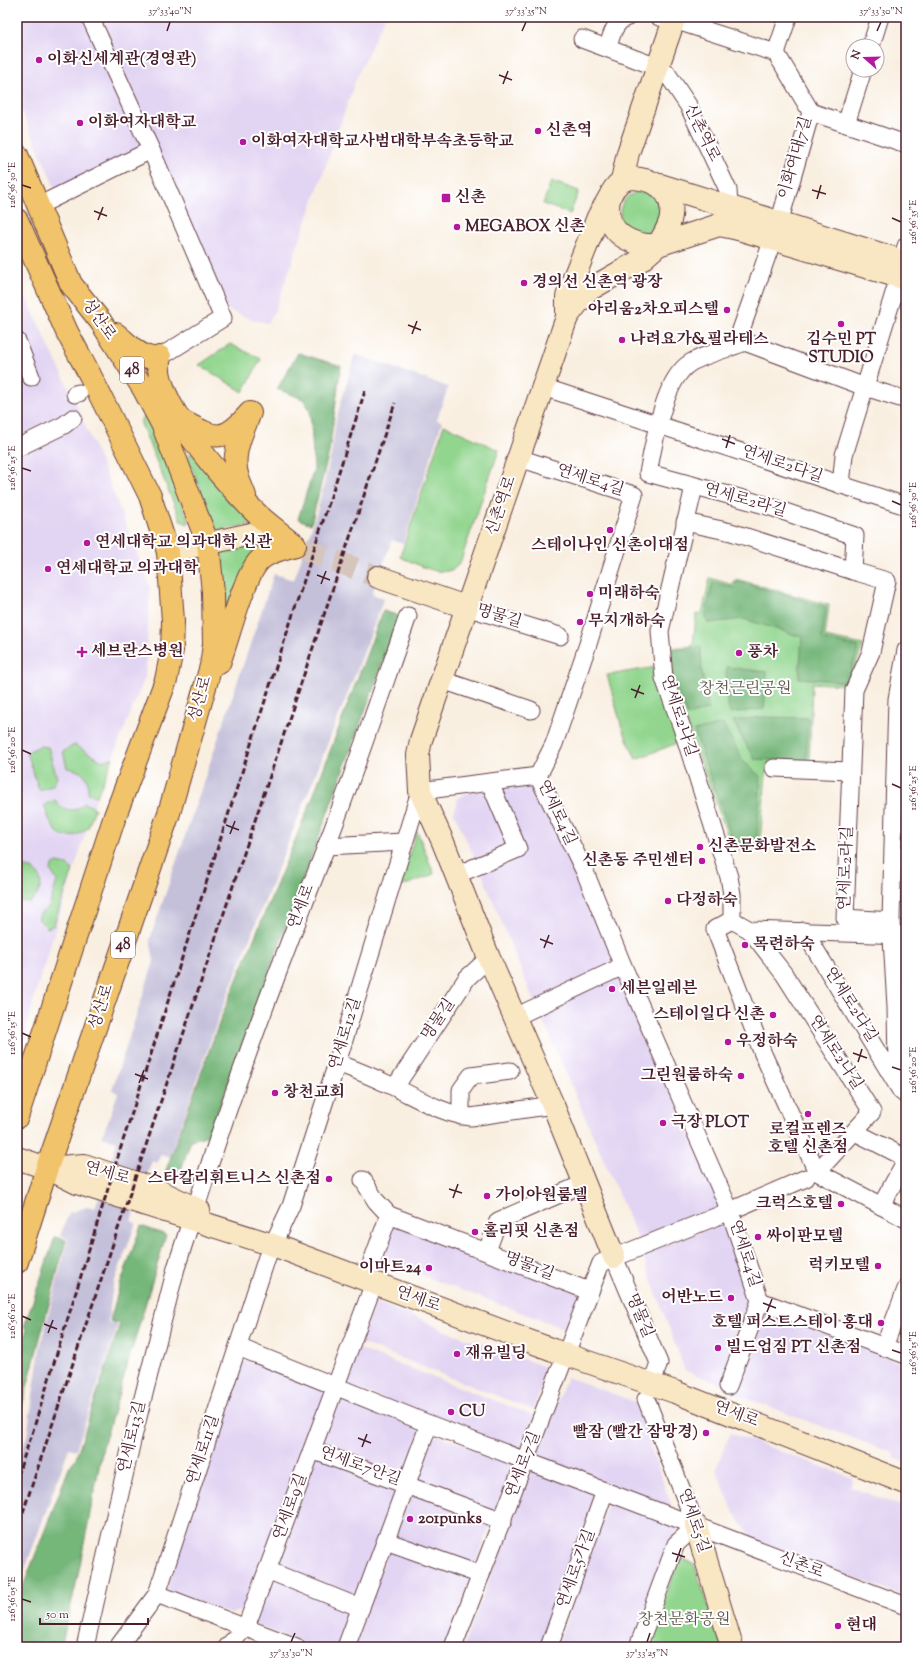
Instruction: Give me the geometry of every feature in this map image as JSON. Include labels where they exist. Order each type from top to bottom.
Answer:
[{"type":"main road","name":"성산로","points":[[17,155],[71,284],[102,322],[143,388],[163,426],[208,544],[213,592],[214,644],[211,666],[169,813],[47,1168],[17,1262]]},
{"type":"main road","name":"성산로","points":[[17,220],[67,332],[150,496],[168,552],[174,621],[171,657],[166,680],[115,816],[17,1117]]},
{"type":"main road","points":[[102,322],[144,356],[155,359],[160,357],[158,371],[160,380],[178,419],[204,433],[217,436],[233,431],[250,413],[240,438],[236,458],[238,477],[248,506]]},
{"type":"main road","points":[[143,388],[178,419],[208,459],[248,506],[300,547]]},
{"type":"main road","points":[[195,721],[255,565],[266,555],[300,547]]},
{"type":"street","points":[[90,17],[151,150],[223,318],[160,357]]},
{"type":"street","points":[[608,47],[617,25],[624,18],[628,17]]},
{"type":"street","points":[[622,180],[628,153],[658,67],[669,18],[776,53],[788,17]]},
{"type":"street","points":[[873,38],[880,17]]},
{"type":"street","points":[[582,39],[608,47],[658,67]]},
{"type":"street","name":"이화여대7길","points":[[776,53],[811,112],[776,231]]},
{"type":"street","name":"신촌역로","points":[[658,67],[666,72],[688,105],[728,190],[735,209]]},
{"type":"street","points":[[846,124],[860,78]]},
{"type":"street","points":[[811,112],[906,144]]},
{"type":"street","points":[[38,206],[151,150]]},
{"type":"street","points":[[660,185],[669,202],[671,216],[658,245],[649,246],[633,242],[621,236],[610,218],[608,208],[609,198],[615,186],[622,180],[639,178],[735,209],[776,231],[741,330],[745,342]]},
{"type":"street","name":"신촌역로","points":[[567,317],[567,297],[573,280],[598,217],[609,198]]},
{"type":"street","name":"신촌역로","points":[[466,607],[567,317],[587,291],[641,260],[658,245],[719,225],[739,229],[735,228],[776,231],[904,265],[844,455],[841,485]]},
{"type":"street","points":[[17,341],[31,377]]},
{"type":"street","points":[[658,424],[667,397],[679,373],[690,363],[745,342],[865,387],[906,400]]},
{"type":"street","name":"연세로2다길","points":[[543,387],[906,506]]},
{"type":"street","points":[[17,448],[64,425],[73,418]]},
{"type":"street","name":"연세로2라길","points":[[658,424],[648,473],[765,506],[855,536],[853,571]]},
{"type":"street","name":"연세로4길","points":[[519,458],[634,495],[588,644],[554,744],[538,776],[585,872],[730,1211],[760,1302],[728,1386]]},
{"type":"street","name":"연세로2나길","points":[[694,487],[660,631],[664,678],[682,728],[729,877],[732,894],[732,920]]},
{"type":"street","name":"연세로2라길","points":[[685,522],[731,532],[887,581],[871,652],[854,690],[846,918],[896,930]]},
{"type":"street","points":[[168,552],[239,536],[261,533],[277,537],[300,547]]},
{"type":"street","points":[[378,577],[466,607]]},
{"type":"street","name":"명물길","points":[[560,636],[466,607],[420,747],[418,755],[420,791],[489,958],[554,1105],[614,1257],[659,1363],[655,1374]]},
{"type":"street","name":"연세로","points":[[199,1198],[274,981],[326,846],[408,616]]},
{"type":"street","name":"연세로2다길","points":[[896,1080],[897,699],[906,650]]},
{"type":"street","points":[[442,680],[531,710]]},
{"type":"street","points":[[774,768],[850,772]]},
{"type":"street","points":[[420,791],[538,776]]},
{"type":"street","points":[[456,875],[518,849],[490,783]]},
{"type":"street","name":"연세로12길","points":[[273,1245],[291,1206],[337,1063],[403,842],[420,791]]},
{"type":"street","points":[[326,846],[403,842]]},
{"type":"street","points":[[896,930],[750,930],[732,920],[715,929],[812,1175],[906,1219]]},
{"type":"street","name":"연세로2나길","points":[[750,930],[784,974],[872,1112],[855,1132],[812,1175]]},
{"type":"street","name":"연세로2다길","points":[[804,931],[896,1080],[901,1091],[906,1095]]},
{"type":"street","name":"명물길","points":[[395,1087],[467,978],[489,958]]},
{"type":"street","points":[[515,1017],[624,966]]},
{"type":"street","points":[[337,1063],[395,1087],[441,1110],[461,1116],[471,1117],[554,1105]]},
{"type":"street","points":[[461,1116],[461,1090],[471,1076],[510,1071]]},
{"type":"street","points":[[855,1132],[906,1159],[881,1206]]},
{"type":"street","name":"연세로","points":[[17,1158],[47,1168],[77,1183],[162,1211],[190,1223],[273,1245],[372,1275],[564,1354],[675,1392],[906,1483]]},
{"type":"street","name":"연세로","points":[[47,1168],[84,1165],[157,1190],[194,1208],[253,1231],[263,1236],[273,1245]]},
{"type":"street","name":"연세로4길","points":[[730,1211],[812,1175]]},
{"type":"street","points":[[363,1180],[376,1201],[389,1215],[376,1251],[372,1275]]},
{"type":"street","points":[[487,1251],[498,1221],[585,1183]]},
{"type":"street","points":[[564,1354],[601,1263],[730,1211]]},
{"type":"street","name":"명물1길","points":[[389,1215],[589,1291]]},
{"type":"street","name":"연세로13길","points":[[86,1647],[132,1441],[176,1268],[190,1223]]},
{"type":"street","name":"연세로11길","points":[[118,1647],[157,1594],[267,1257],[273,1245]]},
{"type":"street","name":"연세로9길","points":[[227,1647],[246,1627],[336,1386],[372,1275]]},
{"type":"street","points":[[884,1347],[906,1290]]},
{"type":"street","points":[[760,1302],[906,1355]]},
{"type":"street","points":[[238,1347],[429,1424],[696,1526],[676,1544],[638,1647]]},
{"type":"street","name":"연세로7길","points":[[453,1647],[503,1521],[564,1354]]},
{"type":"street","name":"연세로5길","points":[[646,1399],[696,1526],[732,1647]]},
{"type":"street","name":"연세로7안길","points":[[346,1647],[408,1484],[429,1424]]},
{"type":"street","name":"연세로7안길","points":[[312,1450],[408,1484],[503,1521]]},
{"type":"street","name":"연세로5가길","points":[[549,1647],[605,1491]]},
{"type":"street","name":"신촌로","points":[[696,1526],[906,1606]]},
{"type":"street","points":[[386,1541],[481,1575]]},
{"type":"street","points":[[267,1570],[361,1608]]},
{"type":"street","points":[[157,1594],[296,1647]]},
{"type":"shaded area","name":"이화여자대학교","points":[[17,17],[86,17],[144,145],[56,190],[17,100]]},
{"type":"shaded area","name":"이화여자대학교사범대학부속초등학교","points":[[94,17],[385,17],[356,79],[276,308],[268,323],[253,320],[228,310]]},
{"type":"shaded area","name":"세브란스병원","points":[[17,278],[72,395],[110,484],[150,587],[145,677],[97,796],[36,991],[17,1066]]},
{"type":"shaded area","points":[[355,354],[448,387],[437,420],[442,422],[403,544],[392,540],[372,594],[384,598],[359,665],[218,1019],[170,1157],[161,1154],[157,1163],[152,1161],[149,1169],[131,1221],[136,1223],[113,1286],[108,1322],[118,1325],[76,1450],[69,1448],[17,1591],[17,1466],[27,1436],[40,1348],[68,1239],[60,1236],[69,1213],[87,1207],[95,1208],[117,1142],[102,1137],[118,1093],[112,1090],[154,961],[150,939],[274,574],[294,580],[317,512],[331,455],[336,420]]},
{"type":"shaded area","points":[[537,785],[616,962],[534,1002],[480,869],[454,813],[458,798],[473,790]]},
{"type":"shaded area","points":[[619,975],[724,1210],[639,1241],[541,1016],[547,1006]]},
{"type":"shaded area","points":[[391,1223],[579,1293],[565,1329],[378,1259]]},
{"type":"shaded area","points":[[724,1223],[753,1301],[721,1384],[685,1371],[642,1254]]},
{"type":"shaded area","points":[[375,1302],[418,1318],[446,1331],[548,1368],[533,1410],[359,1342]]},
{"type":"shaded area","points":[[769,1312],[906,1365],[906,1463],[894,1458],[895,1454],[732,1393],[761,1316]]},
{"type":"shaded area","points":[[357,1348],[535,1416],[523,1452],[344,1384]]},
{"type":"shaded area","points":[[243,1360],[323,1387],[325,1400],[252,1594],[243,1609],[231,1614],[166,1590]]},
{"type":"shaded area","points":[[567,1377],[635,1402],[672,1508],[537,1456]]},
{"type":"shaded area","points":[[339,1395],[423,1426],[339,1647],[313,1647],[252,1624]]},
{"type":"shaded area","points":[[730,1433],[853,1478],[850,1487],[906,1508],[906,1582],[901,1595],[754,1541],[734,1513],[716,1469]]},
{"type":"shaded area","points":[[438,1435],[513,1462],[446,1647],[350,1647],[433,1438]]},
{"type":"shaded area","points":[[532,1467],[598,1494],[541,1647],[463,1647]]},
{"type":"shaded area","points":[[610,1496],[678,1526],[633,1647],[557,1647]]},
{"type":"green space","points":[[551,181],[579,191],[570,214],[543,204]]},
{"type":"green space","points":[[637,192],[645,192],[653,195],[659,201],[662,213],[659,225],[653,231],[645,234],[637,234],[629,231],[623,225],[620,217],[620,209],[623,201],[629,195]]},
{"type":"green space","points":[[230,344],[261,359],[243,392],[199,365]]},
{"type":"green space","points":[[298,353],[341,366],[329,452],[311,524],[298,519],[314,469],[310,410],[303,399],[277,389]]},
{"type":"green space","points":[[144,417],[149,417],[189,522],[188,524],[181,521],[141,424],[141,419]]},
{"type":"green space","points":[[444,425],[499,450],[460,563],[447,571],[440,571],[423,567],[400,557]]},
{"type":"green space","points":[[189,454],[192,454],[256,523],[217,531],[188,458]]},
{"type":"green space","points":[[265,541],[225,609],[222,552]]},
{"type":"green space","name":"창천근린공원","points":[[710,578],[733,585],[736,579],[829,605],[825,637],[863,645],[849,685],[812,683],[809,766],[767,764],[759,851],[733,850],[670,677],[669,648],[693,646],[696,615],[702,613]]},
{"type":"green space","points":[[737,581],[826,607],[822,639],[859,647],[847,682],[799,678],[802,637],[744,619],[708,623],[705,616],[713,582],[735,588]]},
{"type":"green space","points":[[383,611],[400,616],[209,1135],[191,1140],[180,1173],[165,1173],[221,1018],[310,804]]},
{"type":"green space","points":[[701,647],[702,673],[709,709],[688,716],[672,676],[672,650]]},
{"type":"green space","points":[[657,667],[680,742],[636,759],[622,728],[607,675]]},
{"type":"green space","points":[[726,667],[767,672],[764,709],[730,713],[727,699]]},
{"type":"green space","points":[[760,717],[808,718],[806,762],[754,759],[733,721]]},
{"type":"green space","points":[[723,724],[744,762],[761,777],[756,848],[735,846],[694,731]]},
{"type":"green space","points":[[75,745],[102,761],[113,758],[97,796],[88,793],[88,782],[84,775],[78,771],[67,768],[63,751]]},
{"type":"green space","points":[[40,746],[48,747],[57,778],[52,786],[39,790],[27,752]]},
{"type":"green space","points":[[55,800],[65,809],[69,810],[76,809],[84,803],[95,808],[88,828],[78,835],[67,837],[57,832],[50,822],[44,805]]},
{"type":"green space","points":[[417,831],[434,874],[398,888]]},
{"type":"green space","points":[[57,863],[67,865],[73,870],[53,926],[47,928],[38,919],[40,914],[49,907],[57,881],[51,871],[52,866]]},
{"type":"green space","points":[[21,866],[34,871],[40,880],[41,885],[39,891],[30,902],[17,901],[17,868]]},
{"type":"green space","points":[[141,1226],[166,1235],[103,1447],[77,1580],[61,1647],[17,1647],[17,1602],[69,1468],[76,1458],[120,1324],[110,1321],[119,1288]]},
{"type":"green space","points":[[55,1237],[66,1240],[17,1425],[17,1361],[27,1329],[24,1327]]},
{"type":"green space","name":"창천문화공원","points":[[684,1559],[694,1564],[723,1647],[645,1647],[679,1560]]},
{"type":"tunnel","points":[[304,549],[378,577]]},
{"type":"railway","points":[[17,1476],[31,1437],[120,1150],[365,391]]},
{"type":"railway","points":[[17,1530],[395,403]]},
{"type":"place","name":"이화신세계관(경영관)","points":[[39,60]]},
{"type":"place","name":"이화여자대학교","points":[[80,123]]},
{"type":"place","name":"신촌역","points":[[538,131]]},
{"type":"place","name":"이화여자대학교사범대학부속초등학교","points":[[243,142]]},
{"type":"place","name":"신촌","points":[[446,198]]},
{"type":"place","name":"MEGABOX 신촌","points":[[457,227]]},
{"type":"place","name":"경의선 신촌역 광장","points":[[524,283]]},
{"type":"place","name":"아리움2차오피스텔","points":[[727,310]]},
{"type":"place","name":"김수민 PT STUDIO","points":[[841,324]]},
{"type":"place","name":"나려요가&필라테스","points":[[622,340]]},
{"type":"place","name":"스테이나인 신촌이대점","points":[[610,530]]},
{"type":"place","name":"연세대학교 의과대학 신관","points":[[87,543]]},
{"type":"place","name":"연세대학교 의과대학","points":[[48,569]]},
{"type":"place","name":"미래하숙","points":[[590,594]]},
{"type":"place","name":"무지개하숙","points":[[580,622]]},
{"type":"place","name":"세브란스병원","points":[[82,652]]},
{"type":"place","name":"풍차","points":[[739,653]]},
{"type":"place","name":"신촌문화발전소","points":[[700,847]]},
{"type":"place","name":"신촌동 주민센터","points":[[702,861]]},
{"type":"place","name":"다정하숙","points":[[668,901]]},
{"type":"place","name":"목련하숙","points":[[745,945]]},
{"type":"place","name":"세븐일레븐","points":[[612,989]]},
{"type":"place","name":"스테이일다 신촌","points":[[773,1015]]},
{"type":"place","name":"우정하숙","points":[[728,1042]]},
{"type":"place","name":"그린원룸하숙","points":[[741,1076]]},
{"type":"place","name":"창천교회","points":[[275,1093]]},
{"type":"place","name":"로컬프렌즈 호텔 신촌점","points":[[808,1114]]},
{"type":"place","name":"극장 PLOT","points":[[663,1123]]},
{"type":"place","name":"스타칼리휘트니스 신촌점","points":[[329,1179]]},
{"type":"place","name":"가이아원룸텔","points":[[487,1196]]},
{"type":"place","name":"크럭스호텔","points":[[841,1204]]},
{"type":"place","name":"홀리핏 신촌점","points":[[475,1232]]},
{"type":"place","name":"싸이판모텔","points":[[758,1237]]},
{"type":"place","name":"럭키모텔","points":[[878,1266]]},
{"type":"place","name":"이마트24","points":[[429,1268]]},
{"type":"place","name":"어반노드","points":[[731,1298]]},
{"type":"place","name":"호텔 퍼스트스테이 홍대","points":[[881,1323]]},
{"type":"place","name":"빌드업짐 PT 신촌점","points":[[718,1348]]},
{"type":"place","name":"재유빌딩","points":[[457,1354]]},
{"type":"place","name":"CU","points":[[451,1412]]},
{"type":"place","name":"빨잠 (빨간 잠망경)","points":[[706,1433]]},
{"type":"place","name":"201punks","points":[[410,1519]]},
{"type":"place","name":"현대","points":[[838,1626]]}]
